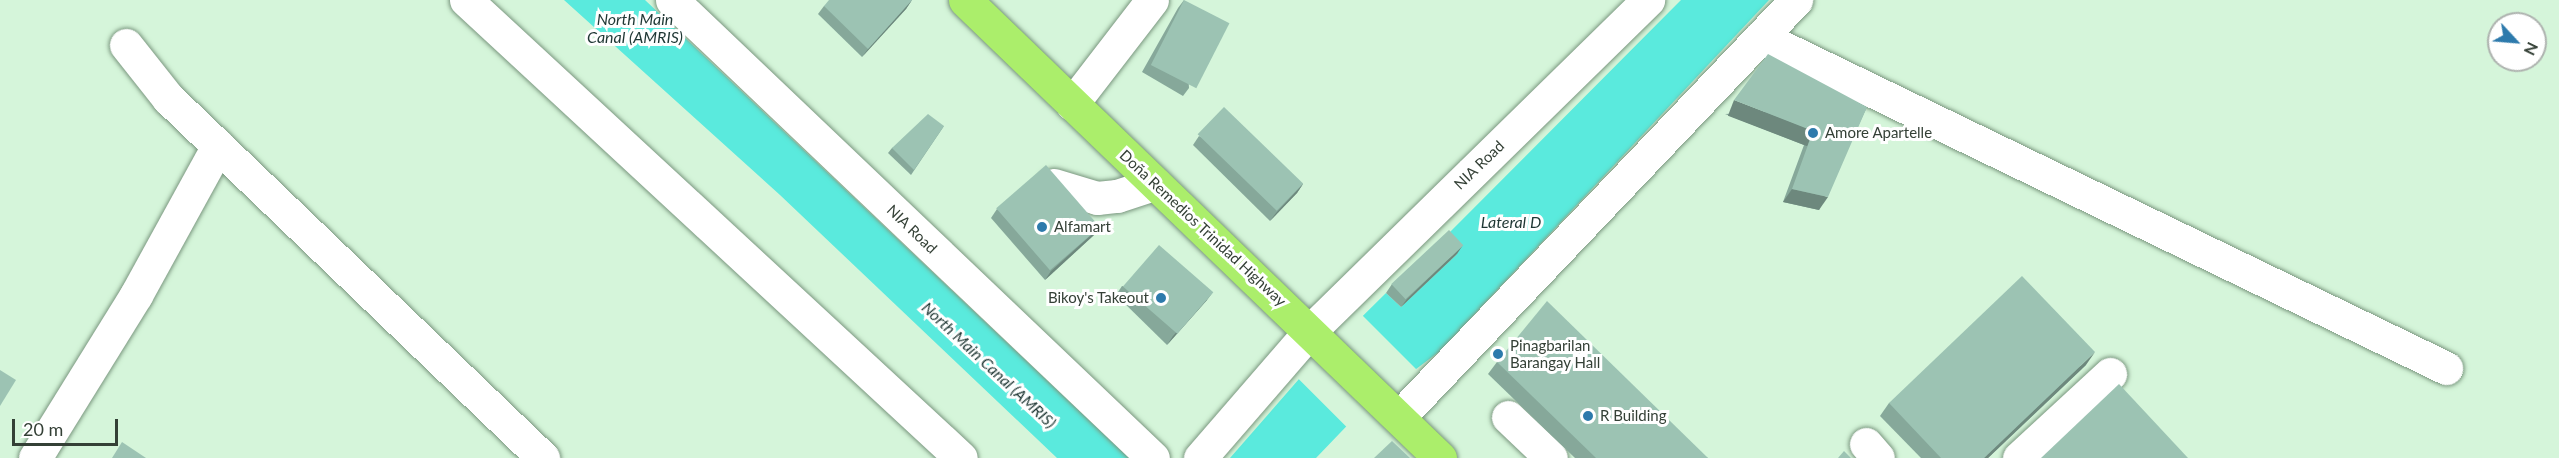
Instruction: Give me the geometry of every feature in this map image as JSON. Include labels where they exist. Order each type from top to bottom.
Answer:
[{"type":"highway","name":"Doña Remedios Trinidad Highway","points":[[965,0],[1155,184],[1319,338],[1440,458]]},
{"type":"street","points":[[466,0],[961,458]]},
{"type":"street","name":"NIA Road","points":[[672,0],[1153,458]]},
{"type":"street","points":[[1072,104],[1152,0]]},
{"type":"street","name":"NIA Road","points":[[1200,458],[1648,0]]},
{"type":"street","points":[[1393,411],[1796,0]]},
{"type":"street","points":[[1761,37],[2446,368]]},
{"type":"street","points":[[126,45],[168,98],[543,458]]},
{"type":"street","points":[[34,458],[136,295],[218,146]]},
{"type":"street","points":[[1054,185],[1098,198],[1155,184]]},
{"type":"street","points":[[2019,458],[2110,374]]},
{"type":"street","points":[[1508,417],[1551,458]]},
{"type":"water","name":"North Main Canal (AMRIS)","points":[[564,0],[645,0],[1129,458],[1057,458],[780,195]]},
{"type":"water","name":"Lateral D","points":[[1681,0],[1769,0],[1440,351],[1363,409],[1316,458],[1230,458],[1299,379],[1386,293],[1401,307],[1457,254],[1443,239]]},
{"type":"pier","points":[[1361,314],[1418,371],[1355,435],[1297,378]]},
{"type":"building","points":[[829,0],[912,0],[868,49],[824,6]]},
{"type":"building","points":[[1184,0],[1229,23],[1196,88],[1151,65]]},
{"type":"building","name":"Amore Apartelle","points":[[1768,54],[1867,107],[1828,197],[1792,189],[1813,131],[1734,100]]},
{"type":"building","points":[[1224,107],[1303,183],[1277,211],[1198,134]]},
{"type":"building","points":[[928,114],[944,126],[914,170],[892,148]]},
{"type":"building","name":"Alfamart","points":[[1046,165],[1100,227],[1050,270],[996,208]]},
{"type":"building","points":[[1449,230],[1463,245],[1406,299],[1391,284]]},
{"type":"building","name":"Bikoy's Takeout","points":[[1159,245],[1213,292],[1177,334],[1123,287]]},
{"type":"building","points":[[2022,276],[2095,352],[1984,458],[1941,458],[1889,403]]},
{"type":"building","name":"R Building","points":[[1547,301],[1708,458],[1596,458],[1497,362]]},
{"type":"building","points":[[0,370],[16,380],[0,406]]},
{"type":"building","points":[[2119,384],[2188,458],[2041,458]]},
{"type":"building","points":[[1392,441],[1410,458],[1374,458]]},
{"type":"building","points":[[122,442],[146,458],[112,458]]},
{"type":"building","points":[[1844,451],[1851,458],[1838,458]]},
{"type":"place","name":"Amore Apartelle","points":[[1813,133]]},
{"type":"place","name":"Alfamart","points":[[1042,227]]},
{"type":"place","name":"Bikoy's Takeout","points":[[1161,298]]},
{"type":"place","name":"Pinagbarilan Barangay Hall","points":[[1498,354]]},
{"type":"place","name":"R Building","points":[[1588,416]]}]
